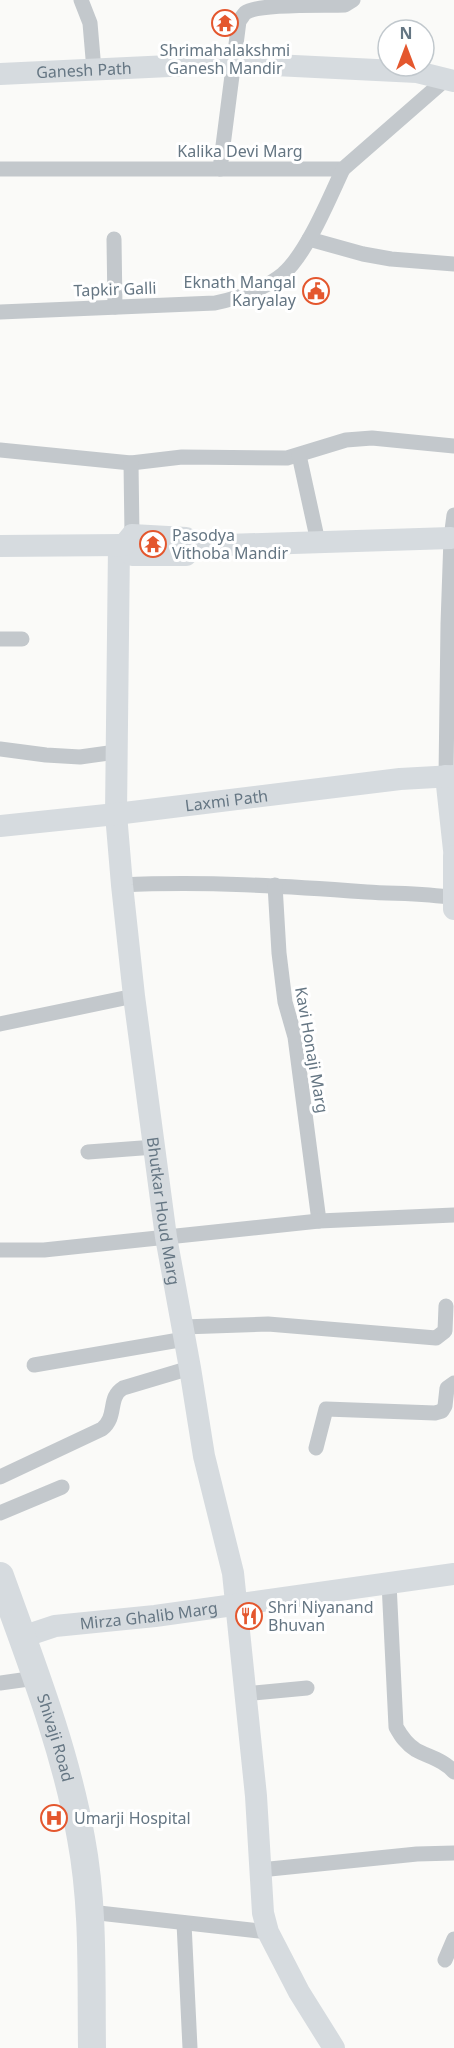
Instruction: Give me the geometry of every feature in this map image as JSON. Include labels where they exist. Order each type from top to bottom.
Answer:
[{"type":"highway","name":"Shivaji Road","points":[[0,1576],[13,1632],[36,1678],[65,1765],[81,1839],[90,1912],[92,2048]]},
{"type":"street","points":[[81,0],[90,23],[94,70]]},
{"type":"street","points":[[220,169],[239,21],[245,13],[256,9],[280,7],[345,5],[353,0]]},
{"type":"street","name":"Ganesh Path","points":[[0,74],[233,63],[417,72],[450,80]]},
{"type":"street","points":[[343,169],[450,80]]},
{"type":"street","name":"Kalika Devi Marg","points":[[0,169],[343,169]]},
{"type":"street","name":"Tapkir Galli","points":[[0,312],[215,303],[237,298],[263,287],[284,272],[309,239],[343,169]]},
{"type":"street","points":[[114,239],[115,307]]},
{"type":"street","points":[[309,239],[391,259],[454,264]]},
{"type":"street","points":[[0,450],[131,463],[182,457],[287,458],[346,440],[372,438],[454,446]]},
{"type":"street","points":[[299,455],[318,542]]},
{"type":"street","points":[[131,463],[125,541],[132,555],[186,555],[195,546],[318,542],[453,530],[450,776],[454,850]]},
{"type":"street","points":[[0,546],[125,541]]},
{"type":"street","name":"Bhutkar Houd Marg","points":[[125,541],[116,752],[116,814],[134,996],[166,1237],[204,1456],[233,1573],[256,1796],[262,1913],[268,1932],[299,1992],[334,2048]]},
{"type":"street","points":[[0,639],[22,639]]},
{"type":"street","points":[[0,749],[80,757],[116,752]]},
{"type":"street","name":"Laxmi Path","points":[[0,826],[116,814],[400,778],[450,776]]},
{"type":"street","points":[[122,885],[174,882],[276,885],[380,893],[432,894],[454,901],[454,856]]},
{"type":"street","name":"Kavi Honaji Marg","points":[[276,885],[279,953],[285,1002],[295,1036],[319,1221]]},
{"type":"street","points":[[0,1024],[134,996]]},
{"type":"street","points":[[88,1152],[155,1147]]},
{"type":"street","points":[[0,1250],[44,1250],[319,1221],[454,1215]]},
{"type":"street","points":[[34,1365],[184,1333],[268,1324],[435,1338],[445,1332],[450,1325],[446,1306]]},
{"type":"street","points":[[0,1477],[102,1429],[111,1420],[114,1398],[123,1388],[190,1368]]},
{"type":"street","points":[[316,1448],[326,1409],[442,1412],[447,1388],[454,1383]]},
{"type":"street","points":[[0,1513],[62,1487]]},
{"type":"street","name":"Mirza Ghalib Marg","points":[[13,1632],[236,1605],[454,1574]]},
{"type":"street","points":[[389,1583],[396,1728],[414,1749],[452,1765]]},
{"type":"street","points":[[0,1683],[36,1678]]},
{"type":"street","points":[[244,1694],[307,1689]]},
{"type":"street","points":[[260,1870],[417,1854],[454,1853]]},
{"type":"street","points":[[90,1912],[268,1932]]},
{"type":"street","points":[[184,1923],[190,2048]]},
{"type":"street","points":[[445,1960],[454,1939]]},
{"type":"place","name":"Shrimahalakshmi Ganesh Mandir","points":[[225,23]]},
{"type":"place","name":"Eknath Mangal Karyalay","points":[[316,291]]},
{"type":"place","name":"Pasodya Vithoba Mandir","points":[[153,544]]},
{"type":"place","name":"Shri Niyanand Bhuvan","points":[[249,1616]]},
{"type":"place","name":"Umarji Hospital","points":[[54,1818]]}]
